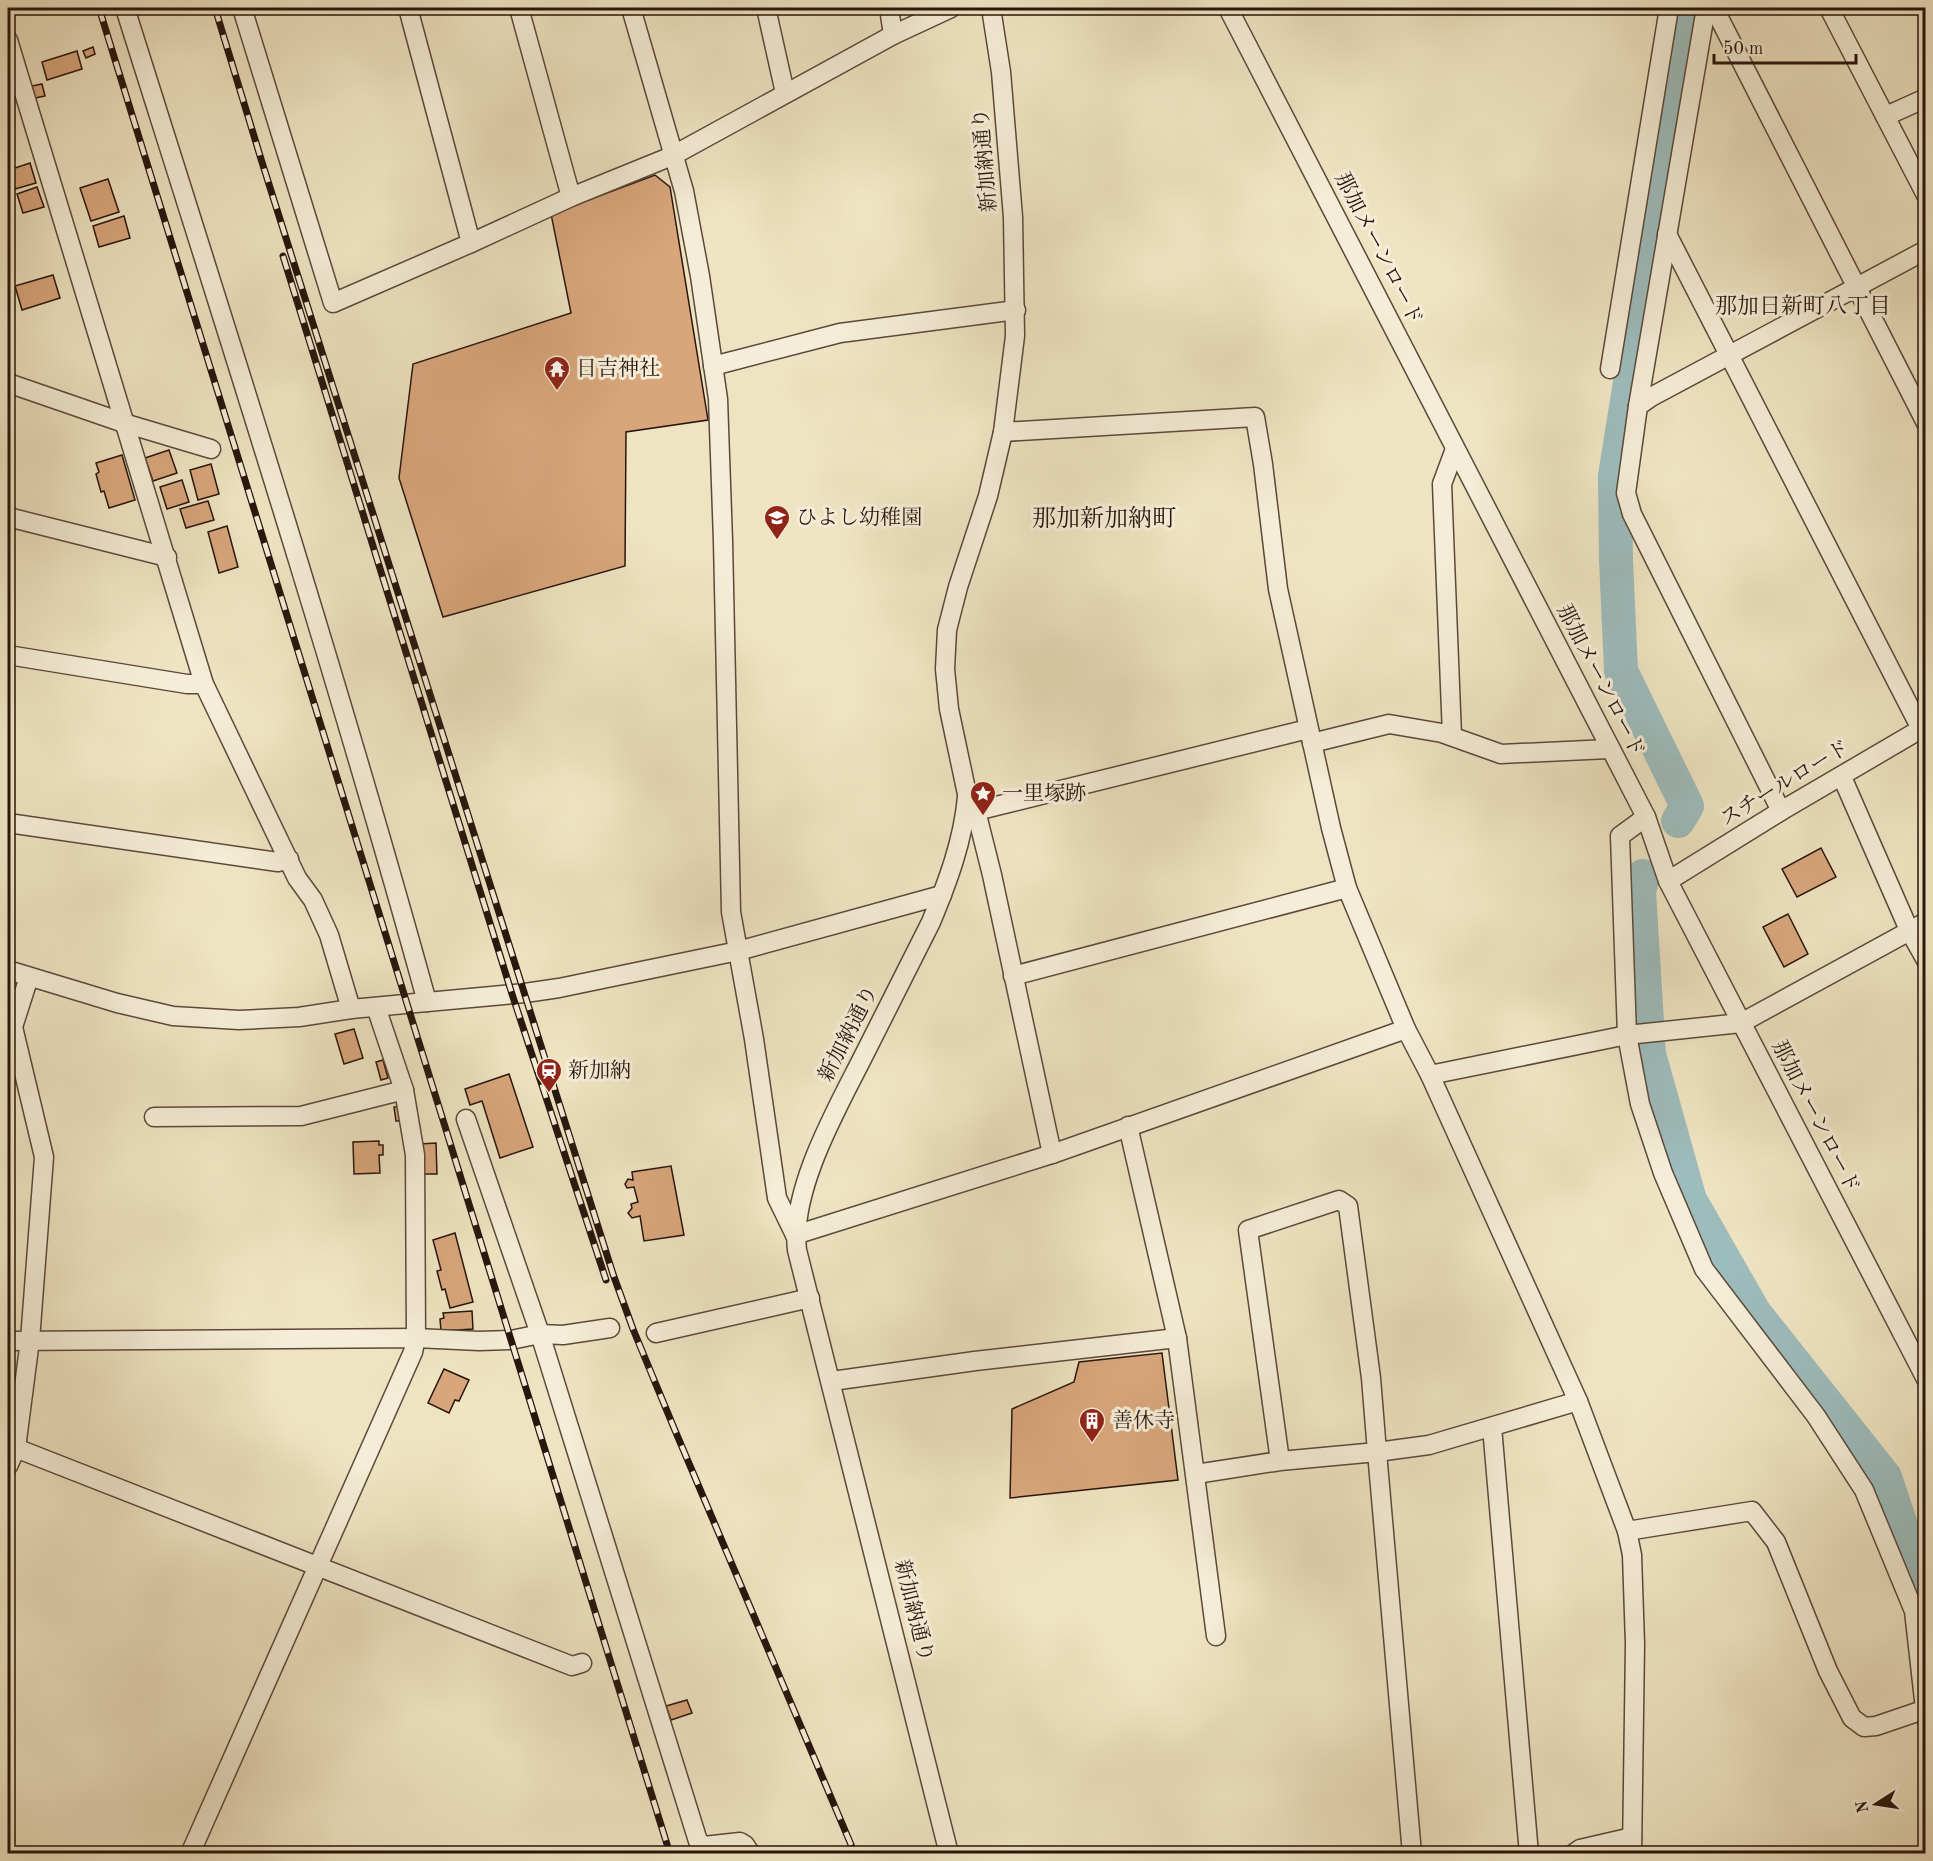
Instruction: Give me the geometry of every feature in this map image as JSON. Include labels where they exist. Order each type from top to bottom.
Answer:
[{"type":"street","points":[[125,8],[268,459],[386,853],[427,1002]]},
{"type":"street","points":[[242,8],[333,303],[672,156],[893,35],[951,8]]},
{"type":"street","points":[[408,8],[471,243]]},
{"type":"street","points":[[519,8],[571,198]]},
{"type":"street","points":[[631,8],[686,202],[700,276],[718,399],[731,912],[754,1039],[777,1198],[795,1235],[1052,1154],[1406,1029]]},
{"type":"street","points":[[766,8],[785,93]]},
{"type":"street","points":[[889,8],[893,35]]},
{"type":"street","name":"新加納通り","points":[[991,8],[1001,72],[1012,206],[1016,310],[1011,375],[1003,432]]},
{"type":"street","name":"那加メーンロード","points":[[1228,8],[1646,817],[1668,881],[1926,1379]]},
{"type":"street","points":[[1610,369],[1669,8]]},
{"type":"street","points":[[1706,8],[1638,406],[1626,493],[1632,514],[1781,811]]},
{"type":"street","points":[[1713,8],[1926,423]]},
{"type":"street","points":[[1830,8],[1926,195]]},
{"type":"street","points":[[8,40],[204,684],[297,878],[313,900],[329,935],[351,1009]]},
{"type":"street","points":[[1886,116],[1926,98]]},
{"type":"street","points":[[1667,234],[1923,728]]},
{"type":"street","points":[[1638,406],[1926,250]]},
{"type":"street","points":[[713,366],[840,333],[1016,310]]},
{"type":"street","points":[[8,383],[124,423],[211,449]]},
{"type":"street","points":[[1052,1154],[992,875],[975,811],[967,794],[949,709],[945,669],[947,630],[958,587],[988,496],[1003,432],[1255,417],[1278,589],[1310,736],[1347,888],[1406,1029],[1430,1075],[1578,1401],[1628,1530],[1632,1555],[1635,1644],[1632,1845],[1580,1849],[1573,1854]]},
{"type":"street","points":[[1452,736],[1442,484],[1455,449]]},
{"type":"street","points":[[8,518],[166,557]]},
{"type":"street","points":[[8,654],[187,684],[204,684]]},
{"type":"street","points":[[975,811],[1310,736],[1389,724],[1452,736],[1501,754],[1609,749]]},
{"type":"street","name":"スチールロード","points":[[1668,881],[1781,811],[1923,728]]},
{"type":"street","points":[[1842,777],[1909,930],[1926,960]]},
{"type":"street","name":"新加納通り","points":[[950,1854],[795,1235],[803,1192],[827,1130],[931,922],[942,895],[961,841],[967,794]]},
{"type":"street","points":[[1628,1530],[1752,1511],[1776,1542],[1828,1671],[1852,1718],[1864,1727],[1876,1726],[1925,1712],[1914,1611],[1864,1490],[1816,1416],[1704,1269],[1663,1173],[1641,1104],[1620,836],[1646,817]]},
{"type":"street","points":[[8,823],[278,862],[289,859]]},
{"type":"street","points":[[1013,976],[1347,888]]},
{"type":"street","points":[[8,970],[117,1003],[173,1016],[239,1020],[299,1017],[376,1006],[519,994],[559,988],[738,951],[942,895]]},
{"type":"street","points":[[1430,1075],[1635,1035],[1741,1023],[1926,922]]},
{"type":"street","points":[[8,1466],[30,1340],[44,1157],[13,1027],[29,977]]},
{"type":"street","points":[[190,1854],[413,1352],[416,1338],[415,1155],[404,1090],[376,1006]]},
{"type":"street","points":[[154,1117],[302,1116],[404,1090]]},
{"type":"street","points":[[466,1119],[540,1334],[698,1841],[704,1846],[740,1842],[751,1854]]},
{"type":"street","points":[[1128,1126],[1177,1338],[1216,1636]]},
{"type":"street","points":[[1280,1461],[1248,1230],[1339,1200],[1348,1206],[1371,1378],[1412,1854]]},
{"type":"street","points":[[656,1333],[810,1298]]},
{"type":"street","points":[[8,1341],[416,1338],[479,1341],[511,1340],[540,1334],[563,1335],[610,1328]]},
{"type":"street","points":[[832,1381],[975,1361],[1177,1338]]},
{"type":"street","points":[[1196,1474],[1280,1461],[1429,1445],[1578,1401]]},
{"type":"street","points":[[1492,1427],[1529,1854]]},
{"type":"street","points":[[12,1447],[572,1666],[582,1663]]},
{"type":"building","points":[[93,47],[95,54],[86,58],[83,51]]},
{"type":"building","points":[[77,51],[82,69],[47,80],[42,62]]},
{"type":"building","points":[[42,84],[45,96],[35,98],[32,86]]},
{"type":"building","points":[[30,163],[36,183],[15,189],[9,170]]},
{"type":"building","name":"日吉神社","points":[[655,175],[670,187],[708,420],[626,432],[625,566],[443,617],[399,478],[413,364],[571,313],[551,214]]},
{"type":"building","points":[[108,179],[119,212],[91,221],[80,188]]},
{"type":"building","points":[[37,187],[44,207],[23,213],[17,194]]},
{"type":"building","points":[[124,216],[130,238],[99,247],[93,226]]},
{"type":"building","points":[[53,275],[60,298],[22,310],[15,286]]},
{"type":"building","points":[[169,450],[177,473],[153,481],[145,458]]},
{"type":"building","points":[[122,455],[135,500],[109,508],[104,491],[101,492],[96,474],[99,472],[96,463]]},
{"type":"building","points":[[211,464],[219,494],[198,500],[190,470]]},
{"type":"building","points":[[182,480],[189,502],[167,509],[160,487]]},
{"type":"building","points":[[208,501],[214,520],[186,528],[180,509]]},
{"type":"building","points":[[227,526],[238,567],[219,573],[208,532]]},
{"type":"building","points":[[1821,848],[1836,877],[1797,897],[1782,869]]},
{"type":"building","points":[[1788,914],[1808,954],[1784,967],[1763,927]]},
{"type":"building","points":[[354,1029],[363,1058],[344,1064],[335,1034]]},
{"type":"building","points":[[383,1060],[388,1078],[381,1080],[376,1062]]},
{"type":"building","points":[[509,1074],[533,1147],[500,1158],[482,1101],[470,1105],[465,1089]]},
{"type":"building","points":[[400,1106],[402,1121],[396,1121],[394,1107]]},
{"type":"building","points":[[379,1141],[379,1145],[383,1145],[383,1155],[379,1155],[380,1173],[354,1174],[353,1142]]},
{"type":"building","points":[[436,1143],[437,1174],[421,1174],[420,1144]]},
{"type":"building","points":[[671,1166],[684,1235],[644,1241],[640,1216],[632,1218],[628,1213],[632,1208],[631,1204],[638,1202],[634,1187],[627,1188],[625,1184],[628,1179],[633,1180],[632,1172]]},
{"type":"building","points":[[455,1233],[473,1302],[450,1308],[437,1271],[441,1270],[433,1240]]},
{"type":"building","points":[[472,1311],[473,1329],[441,1331],[440,1319],[444,1318],[443,1313]]},
{"type":"building","name":"善休寺","points":[[1162,1353],[1178,1480],[1010,1498],[1012,1409],[1074,1382],[1079,1362]]},
{"type":"building","points":[[444,1369],[469,1380],[459,1401],[455,1400],[449,1413],[428,1403]]},
{"type":"building","points":[[687,1700],[692,1713],[671,1720],[666,1706]]},
{"type":"waterway","points":[[1678,821],[1687,806],[1621,671],[1615,476],[1690,8]]},
{"type":"waterway","points":[[1643,876],[1639,892],[1649,1054],[1690,1200],[1754,1312],[1885,1477],[1926,1601]]},
{"type":"railway","points":[[99,8],[670,1854]]},
{"type":"railway","points":[[215,8],[613,1274],[674,1428],[855,1854]]},
{"type":"railway","points":[[283,256],[512,994],[606,1280]]},
{"type":"place","name":"日吉神社","points":[[557,392]]},
{"type":"place","name":"ひよし幼稚園","points":[[777,541]]},
{"type":"place","name":"一里塚跡","points":[[983,817]]},
{"type":"place","name":"新加納","points":[[549,1094]]},
{"type":"place","name":"善休寺","points":[[1092,1444]]},
{"type":"district","name":"那加日新町八丁目","points":[[1803,307]]},
{"type":"district","name":"那加新加納町","points":[[1104,520]]}]
